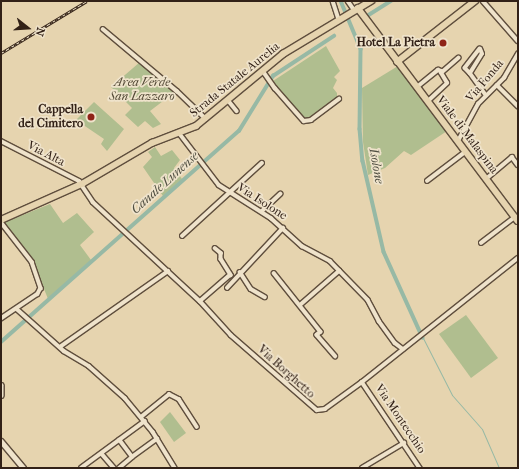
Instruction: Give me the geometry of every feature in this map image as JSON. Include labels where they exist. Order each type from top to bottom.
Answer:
[{"type":"main road","name":"Strada Statale Aurelia","points":[[1,221],[82,184],[152,143],[180,134],[206,119],[284,54],[371,1]]},
{"type":"main road","points":[[397,62],[475,2]]},
{"type":"main road","name":"Viale di Malaspina","points":[[355,10],[365,18],[517,220]]},
{"type":"street","points":[[333,1],[340,19]]},
{"type":"street","points":[[348,1],[355,10]]},
{"type":"street","points":[[475,2],[484,3],[518,41]]},
{"type":"street","points":[[103,29],[177,91],[206,119]]},
{"type":"street","points":[[470,73],[482,54],[480,49],[466,66],[470,73],[486,96]]},
{"type":"street","name":"Via Fonda","points":[[458,142],[474,110],[497,85],[518,54]]},
{"type":"street","points":[[417,87],[438,70],[442,71],[458,58]]},
{"type":"street","points":[[264,71],[304,121],[311,120],[339,99]]},
{"type":"street","points":[[428,102],[447,83],[441,73],[442,71]]},
{"type":"street","points":[[497,85],[518,106]]},
{"type":"street","points":[[228,100],[238,111]]},
{"type":"street","name":"Via Isolone","points":[[180,134],[203,168],[219,185],[230,194],[262,211],[302,246],[324,256],[368,300],[383,326],[403,349]]},
{"type":"street","name":"Via Alta","points":[[1,141],[82,184]]},
{"type":"street","points":[[427,181],[465,152]]},
{"type":"street","points":[[486,179],[512,157],[518,165]]},
{"type":"street","points":[[182,236],[230,194],[262,163]]},
{"type":"street","name":"Via Borghetto","points":[[82,184],[93,202],[127,231],[200,301],[219,323],[315,410],[325,409],[362,382],[518,258]]},
{"type":"street","points":[[262,211],[280,194]]},
{"type":"street","points":[[481,243],[517,220]]},
{"type":"street","points":[[1,221],[29,257],[40,287],[38,294],[1,319]]},
{"type":"street","points":[[227,288],[240,272],[283,228]]},
{"type":"street","points":[[215,248],[221,253],[221,259],[230,275],[235,278]]},
{"type":"street","points":[[60,347],[168,271]]},
{"type":"street","points":[[300,305],[339,271]]},
{"type":"street","points":[[240,272],[252,289],[265,297]]},
{"type":"street","points":[[274,273],[321,332],[317,335],[335,356]]},
{"type":"street","points":[[200,301],[230,275]]},
{"type":"street","points":[[17,309],[60,347],[101,377],[125,398],[145,421],[175,468]]},
{"type":"street","name":"Via Montecchio","points":[[362,382],[420,468]]},
{"type":"street","points":[[1,385],[1,395]]},
{"type":"street","points":[[140,417],[169,394],[179,399],[196,427]]},
{"type":"street","points":[[81,468],[88,467],[119,440],[145,421]]},
{"type":"street","points":[[119,468],[157,439]]},
{"type":"street","points":[[119,440],[132,457]]},
{"type":"street","points":[[1,442],[24,468]]},
{"type":"street","points":[[362,468],[404,443]]},
{"type":"street","points":[[102,454],[114,468]]},
{"type":"green space","points":[[326,46],[340,71],[334,77],[337,80],[333,88],[337,93],[337,98],[312,118],[305,119],[280,92],[273,81]]},
{"type":"green space","name":"Area Verde San Lazzaro","points":[[140,62],[175,92],[150,111],[161,124],[153,128],[145,121],[138,127],[125,115],[132,108],[111,87]]},
{"type":"green space","points":[[398,66],[447,131],[411,155],[404,151],[385,168],[368,175],[363,142],[362,88]]},
{"type":"green space","points":[[94,102],[124,129],[107,151],[101,144],[104,139],[76,120]]},
{"type":"green space","points":[[155,147],[161,156],[172,150],[180,160],[174,168],[182,179],[163,196],[143,167],[152,157],[148,152]]},
{"type":"green space","points":[[50,204],[63,223],[77,213],[94,232],[80,245],[91,260],[48,299],[31,256],[3,223]]},
{"type":"green space","points":[[466,315],[498,358],[471,378],[439,334]]},
{"type":"green space","points":[[170,412],[186,433],[174,442],[160,422]]},
{"type":"waterway","name":"Isolone","points":[[341,1],[361,49],[360,129],[363,161],[384,252],[423,338]]},
{"type":"waterway","name":"Canale Lunense","points":[[367,16],[391,1]]},
{"type":"waterway","name":"Canale Lunense","points":[[1,342],[239,131],[273,76],[334,36]]},
{"type":"waterway","points":[[423,338],[452,395],[482,429],[499,468]]},
{"type":"railway","points":[[1,53],[87,1]]},
{"type":"place","name":"Hotel La Pietra","points":[[443,43]]},
{"type":"place","name":"Cappella del Cimitero","points":[[91,117]]}]
